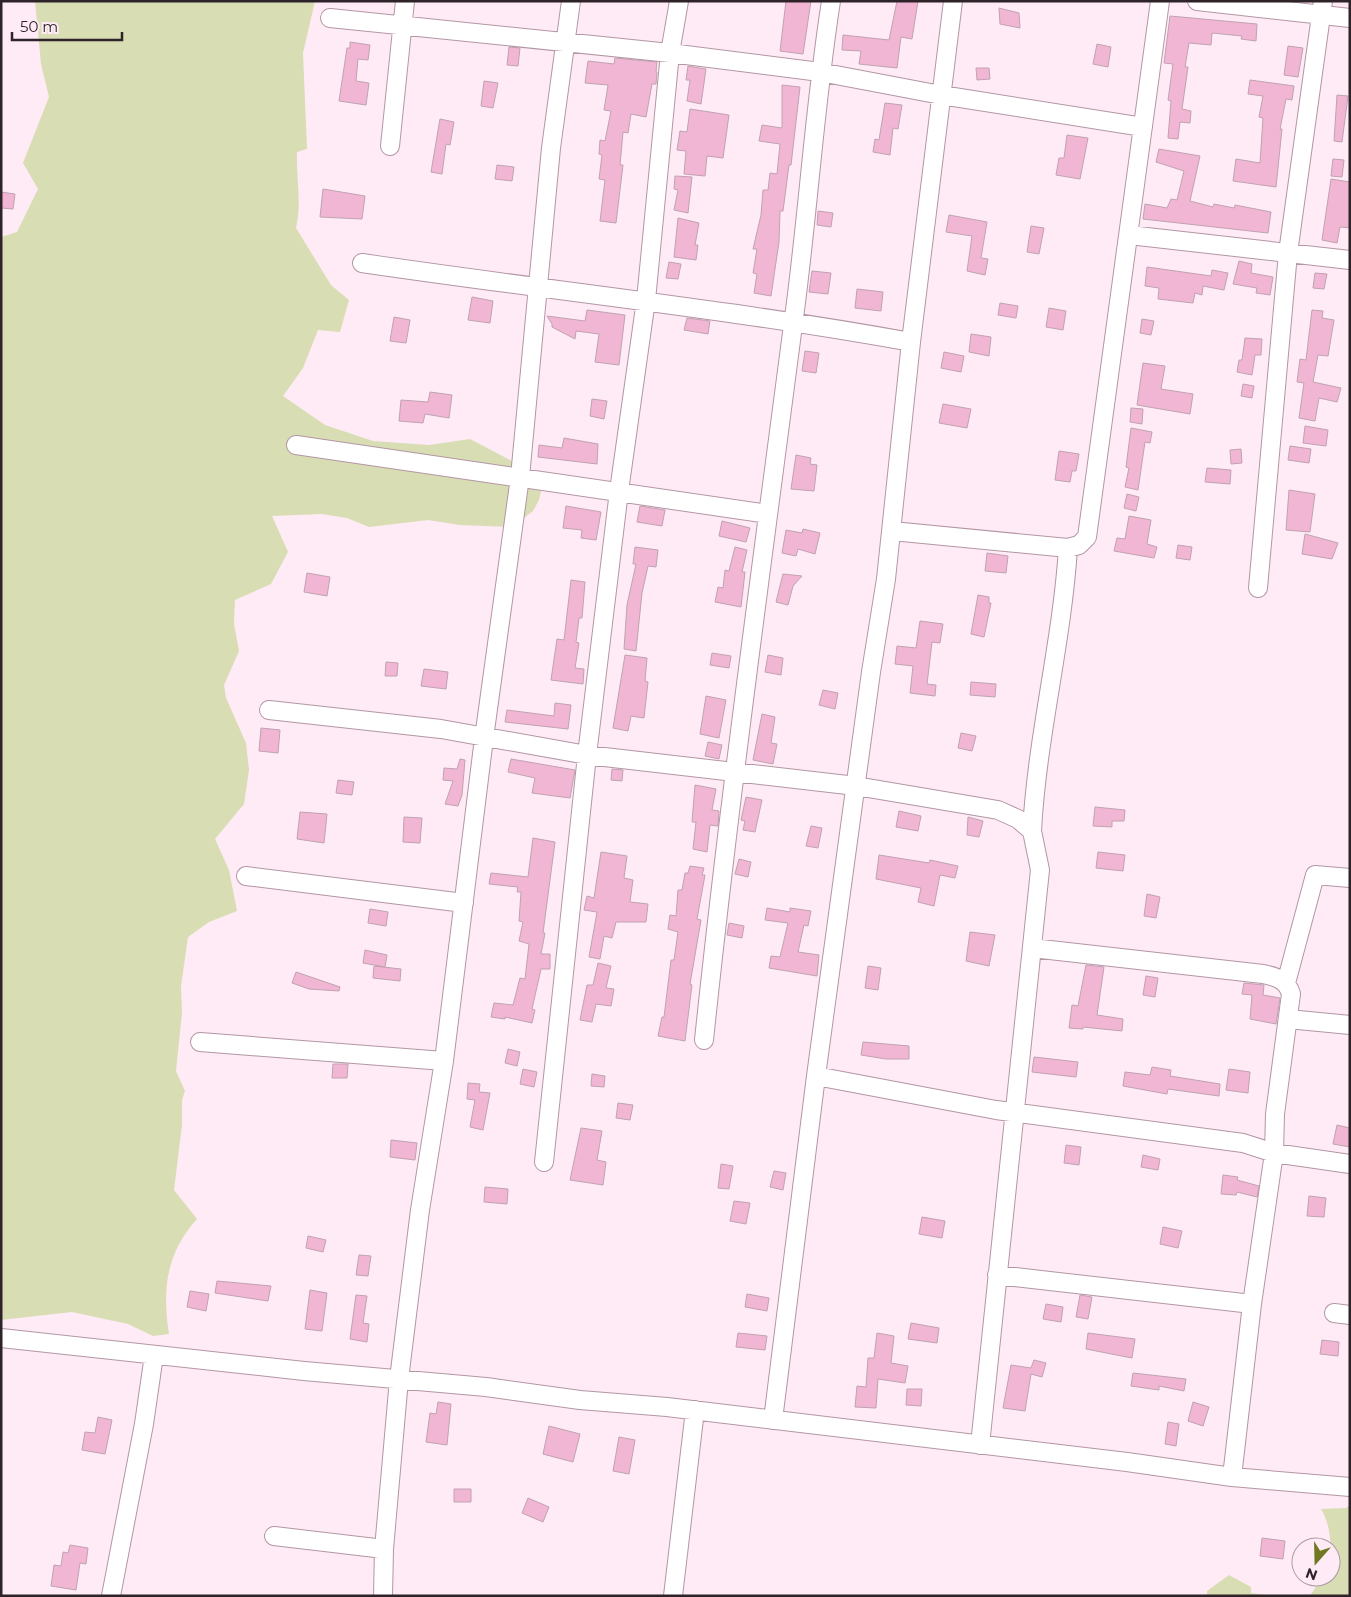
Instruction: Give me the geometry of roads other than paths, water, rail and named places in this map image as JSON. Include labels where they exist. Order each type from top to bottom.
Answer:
[{"type":"street","points":[[390,146],[405,1]]},
{"type":"street","points":[[383,1596],[384,1550],[399,1379],[420,1210],[444,1061],[484,738],[520,477],[536,288],[564,44],[571,1]]},
{"type":"street","points":[[544,1162],[586,755],[619,491],[646,300],[670,53],[679,1]]},
{"type":"street","points":[[704,1040],[734,772],[794,321],[820,72],[831,1]]},
{"type":"street","points":[[773,1420],[816,1076],[892,531],[911,342],[953,1]]},
{"type":"street","points":[[892,531],[1068,548],[1079,545],[1087,537],[1160,1]]},
{"type":"street","points":[[1197,1],[1322,8],[1350,18]]},
{"type":"street","points":[[1258,588],[1288,253],[1322,8]]},
{"type":"street","points":[[330,18],[564,44],[670,53],[820,72],[941,95],[1142,127]]},
{"type":"street","points":[[1129,234],[1350,260]]},
{"type":"street","points":[[362,262],[536,288],[646,300],[794,321],[911,342]]},
{"type":"street","points":[[296,445],[768,514]]},
{"type":"street","points":[[980,1445],[1040,870],[1032,831],[1038,755],[1061,628],[1068,548]]},
{"type":"street","points":[[269,710],[442,728],[484,738],[586,755],[856,786],[998,810],[1018,819],[1032,831]]},
{"type":"street","points":[[1232,1477],[1252,1304],[1274,1153],[1275,1114],[1291,994],[1286,982],[1315,875],[1350,878]]},
{"type":"street","points":[[246,876],[464,903]]},
{"type":"street","points":[[1032,948],[1263,974],[1286,982]]},
{"type":"street","points":[[1288,1019],[1350,1025]]},
{"type":"street","points":[[200,1042],[444,1061]]},
{"type":"street","points":[[816,1076],[1014,1112],[1243,1142],[1274,1153],[1350,1164]]},
{"type":"street","points":[[997,1275],[1252,1304]]},
{"type":"street","points":[[1,1338],[399,1379],[580,1400],[695,1410],[1127,1462],[1232,1477],[1350,1487]]},
{"type":"street","points":[[111,1596],[144,1424],[154,1355]]},
{"type":"street","points":[[673,1596],[695,1410]]},
{"type":"street","points":[[274,1536],[384,1550]]}]
